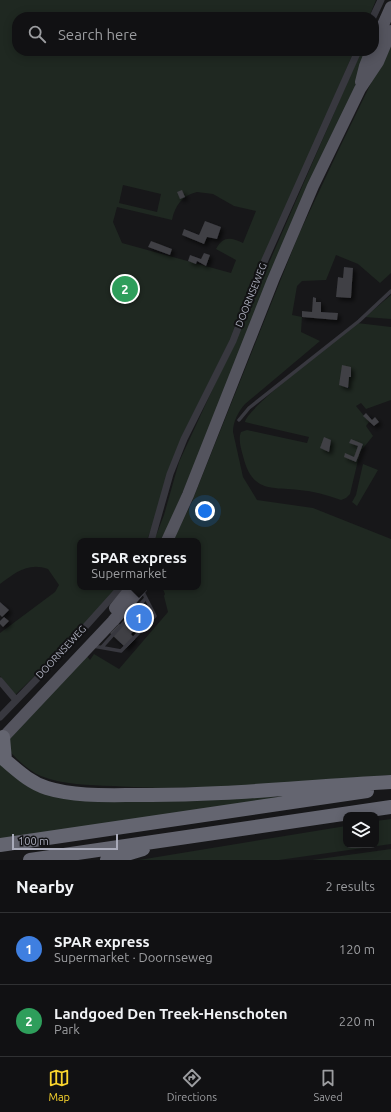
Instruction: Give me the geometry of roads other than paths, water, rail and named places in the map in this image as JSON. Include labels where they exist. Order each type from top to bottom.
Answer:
[{"type":"highway","points":[[1,736],[3,758],[28,779],[45,787],[56,790],[98,794],[181,795],[234,793],[330,785],[391,782]]},
{"type":"highway","points":[[0,845],[391,788]]},
{"type":"highway","points":[[30,860],[391,807]]},
{"type":"highway","points":[[107,860],[130,854],[168,839]]},
{"type":"main road","points":[[379,34],[391,7]]},
{"type":"main road","name":"DOORNSEWEG","points":[[168,538],[188,495],[276,273],[313,186],[360,89],[378,62],[391,31]]},
{"type":"main road","name":"DOORNSEWEG","points":[[360,89],[365,66],[369,56]]},
{"type":"main road","name":"DOORNSEWEG","points":[[164,538],[188,495]]},
{"type":"main road","name":"DOORNSEWEG","points":[[1,736],[94,643],[140,590]]},
{"type":"street","points":[[375,12],[381,0]]},
{"type":"street","name":"DOORNSEWEG","points":[[152,538],[170,474],[184,439],[233,341],[264,264],[356,56]]},
{"type":"street","name":"DOORNSEWEG","points":[[0,717],[60,655],[118,590]]},
{"type":"street","points":[[0,681],[16,700]]},
{"type":"lane","points":[[239,420],[249,408],[359,320],[391,291]]},
{"type":"lane","name":"DOORNSEWEG","points":[[94,643],[121,651],[155,616],[140,590]]},
{"type":"place","name":"Landgoed Den Treek-Henschoten","points":[[125,289]]},
{"type":"place","name":"SPAR express","points":[[139,618]]}]
